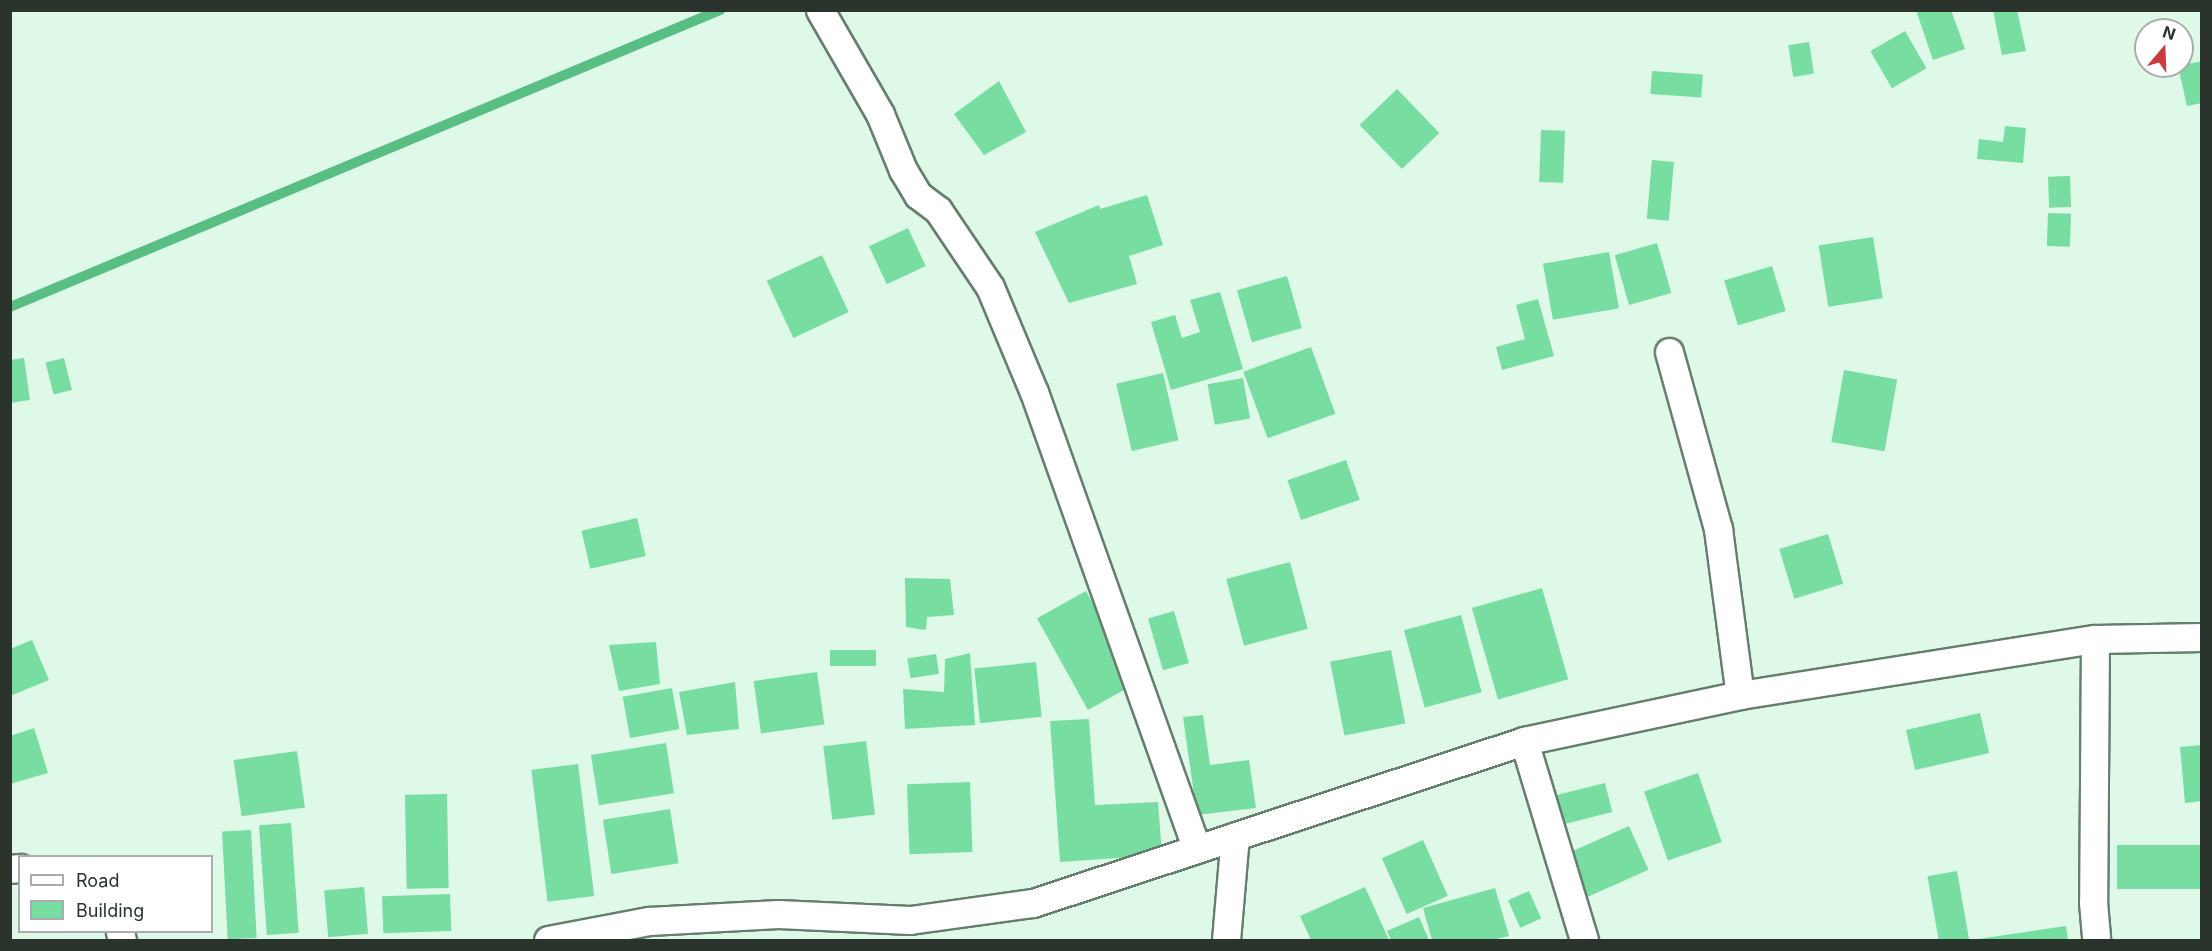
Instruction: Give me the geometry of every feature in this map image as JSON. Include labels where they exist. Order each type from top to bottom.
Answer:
[{"type":"street","points":[[820,10],[880,114],[903,170],[918,195],[938,210],[990,287],[1034,392],[1197,849]]},
{"type":"street","points":[[1669,352],[1718,529],[1740,695]]},
{"type":"street","points":[[548,940],[649,921],[778,914],[910,920],[1033,903],[1524,741],[1740,695],[2095,639],[2202,637]]},
{"type":"street","points":[[2095,639],[2093,902],[2096,940]]},
{"type":"street","points":[[1524,741],[1584,940]]},
{"type":"street","points":[[1226,940],[1235,836]]},
{"type":"building","points":[[1916,10],[1951,10],[1965,49],[1933,60]]},
{"type":"building","points":[[1993,10],[2017,10],[2026,51],[2002,55]]},
{"type":"building","points":[[1905,31],[1926,68],[1892,88],[1870,51]]},
{"type":"building","points":[[1809,42],[1814,74],[1793,77],[1788,45]]},
{"type":"building","points":[[2202,61],[2202,103],[2187,106],[2181,78],[2194,78],[2194,63]]},
{"type":"building","points":[[1652,71],[1703,75],[1701,98],[1650,94]]},
{"type":"building","points":[[999,81],[1026,132],[984,155],[954,114]]},
{"type":"building","points":[[1397,89],[1439,133],[1402,169],[1360,125]]},
{"type":"building","points":[[2005,126],[2026,128],[2023,163],[1977,159],[1979,139],[2003,142]]},
{"type":"building","points":[[1541,130],[1565,131],[1563,183],[1539,182]]},
{"type":"building","points":[[1652,160],[1674,162],[1669,221],[1647,219]]},
{"type":"building","points":[[2070,176],[2071,207],[2049,208],[2048,177]]},
{"type":"building","points":[[1147,195],[1163,245],[1129,256],[1137,284],[1069,303],[1035,232],[1099,205],[1100,209]]},
{"type":"building","points":[[2048,213],[2071,214],[2070,247],[2047,246]]},
{"type":"building","points":[[908,228],[926,266],[887,284],[869,246]]},
{"type":"building","points":[[1873,237],[1883,298],[1828,307],[1819,246]]},
{"type":"building","points":[[1657,243],[1671,293],[1629,305],[1615,255]]},
{"type":"building","points":[[1609,252],[1619,308],[1553,320],[1543,264]]},
{"type":"building","points":[[822,255],[849,312],[793,338],[767,281]]},
{"type":"building","points":[[1772,266],[1786,311],[1738,326],[1724,281]]},
{"type":"building","points":[[1287,276],[1302,328],[1252,342],[1237,290]]},
{"type":"building","points":[[1220,292],[1243,369],[1171,390],[1151,322],[1175,315],[1182,338],[1200,332],[1190,300]]},
{"type":"building","points":[[1538,299],[1554,356],[1502,370],[1496,347],[1525,339],[1516,305]]},
{"type":"building","points":[[1311,347],[1335,414],[1268,438],[1243,372]]},
{"type":"building","points":[[24,358],[30,400],[10,403],[10,360]]},
{"type":"building","points":[[64,358],[72,390],[54,395],[46,363]]},
{"type":"building","points":[[1844,370],[1897,379],[1885,451],[1831,442]]},
{"type":"building","points":[[1163,373],[1179,440],[1132,451],[1116,384]]},
{"type":"building","points":[[1243,378],[1250,418],[1215,425],[1208,384]]},
{"type":"building","points":[[1346,460],[1360,500],[1301,520],[1287,480]]},
{"type":"building","points":[[637,518],[646,556],[590,569],[581,531]]},
{"type":"building","points":[[1828,534],[1843,584],[1794,599],[1779,549]]},
{"type":"building","points":[[1290,562],[1308,629],[1244,646],[1226,579]]},
{"type":"building","points":[[905,578],[950,579],[954,615],[927,617],[926,630],[906,627]]},
{"type":"building","points":[[1542,588],[1568,679],[1498,699],[1472,608]]},
{"type":"building","points":[[1086,591],[1137,683],[1088,710],[1037,618]]},
{"type":"building","points":[[1174,611],[1189,663],[1163,670],[1148,618]]},
{"type":"building","points":[[1461,615],[1482,692],[1425,708],[1404,630]]},
{"type":"building","points":[[32,640],[49,680],[10,696],[10,649]]},
{"type":"building","points":[[656,642],[660,684],[619,691],[609,645]]},
{"type":"building","points":[[830,650],[876,650],[876,666],[830,666]]},
{"type":"building","points":[[1391,650],[1405,724],[1344,735],[1330,662]]},
{"type":"building","points":[[970,653],[975,725],[905,729],[903,689],[944,692],[945,659]]},
{"type":"building","points":[[936,654],[939,674],[910,678],[907,659]]},
{"type":"building","points":[[1036,662],[1042,717],[980,723],[974,668]]},
{"type":"building","points":[[817,672],[824,724],[761,733],[754,681]]},
{"type":"building","points":[[735,682],[739,729],[687,735],[679,692]]},
{"type":"building","points":[[672,688],[679,729],[630,738],[623,697]]},
{"type":"building","points":[[1980,713],[1989,753],[1915,770],[1906,730]]},
{"type":"building","points":[[1203,715],[1210,765],[1249,760],[1256,808],[1197,815],[1183,717]]},
{"type":"building","points":[[1089,719],[1095,805],[1158,802],[1162,855],[1060,862],[1050,721]]},
{"type":"building","points":[[34,728],[48,773],[10,784],[10,736]]},
{"type":"building","points":[[866,741],[875,814],[832,820],[823,746]]},
{"type":"building","points":[[666,743],[674,793],[599,805],[591,755]]},
{"type":"building","points":[[2202,745],[2202,801],[2185,803],[2180,747]]},
{"type":"building","points":[[297,751],[305,807],[242,816],[234,760]]},
{"type":"building","points":[[578,764],[594,896],[548,902],[531,770]]},
{"type":"building","points":[[1698,773],[1722,842],[1668,861],[1644,792]]},
{"type":"building","points":[[970,782],[972,852],[909,854],[907,784]]},
{"type":"building","points":[[1605,783],[1612,812],[1560,825],[1553,796]]},
{"type":"building","points":[[447,794],[449,888],[407,889],[405,795]]},
{"type":"building","points":[[670,809],[679,863],[611,874],[603,820]]},
{"type":"building","points":[[291,823],[299,933],[267,935],[259,825]]},
{"type":"building","points":[[1629,826],[1649,870],[1587,897],[1568,853]]},
{"type":"building","points":[[251,830],[257,938],[228,939],[222,832]]},
{"type":"building","points":[[1423,840],[1448,896],[1407,914],[1382,858]]},
{"type":"building","points":[[2117,845],[2202,845],[2202,889],[2117,889]]},
{"type":"building","points":[[1957,871],[1969,940],[1939,940],[1927,876]]},
{"type":"building","points":[[364,887],[368,934],[328,937],[324,890]]},
{"type":"building","points":[[1365,887],[1389,940],[1311,940],[1300,916]]},
{"type":"building","points":[[1495,888],[1509,936],[1493,940],[1432,940],[1423,908]]},
{"type":"building","points":[[1529,891],[1541,918],[1520,928],[1508,900]]},
{"type":"building","points":[[450,894],[451,931],[383,933],[382,896]]},
{"type":"building","points":[[1419,917],[1429,940],[1391,940],[1387,931]]},
{"type":"building","points":[[2066,926],[2068,940],[1978,940],[1978,939]]},
{"type":"waterway","points":[[10,307],[720,10]]}]
